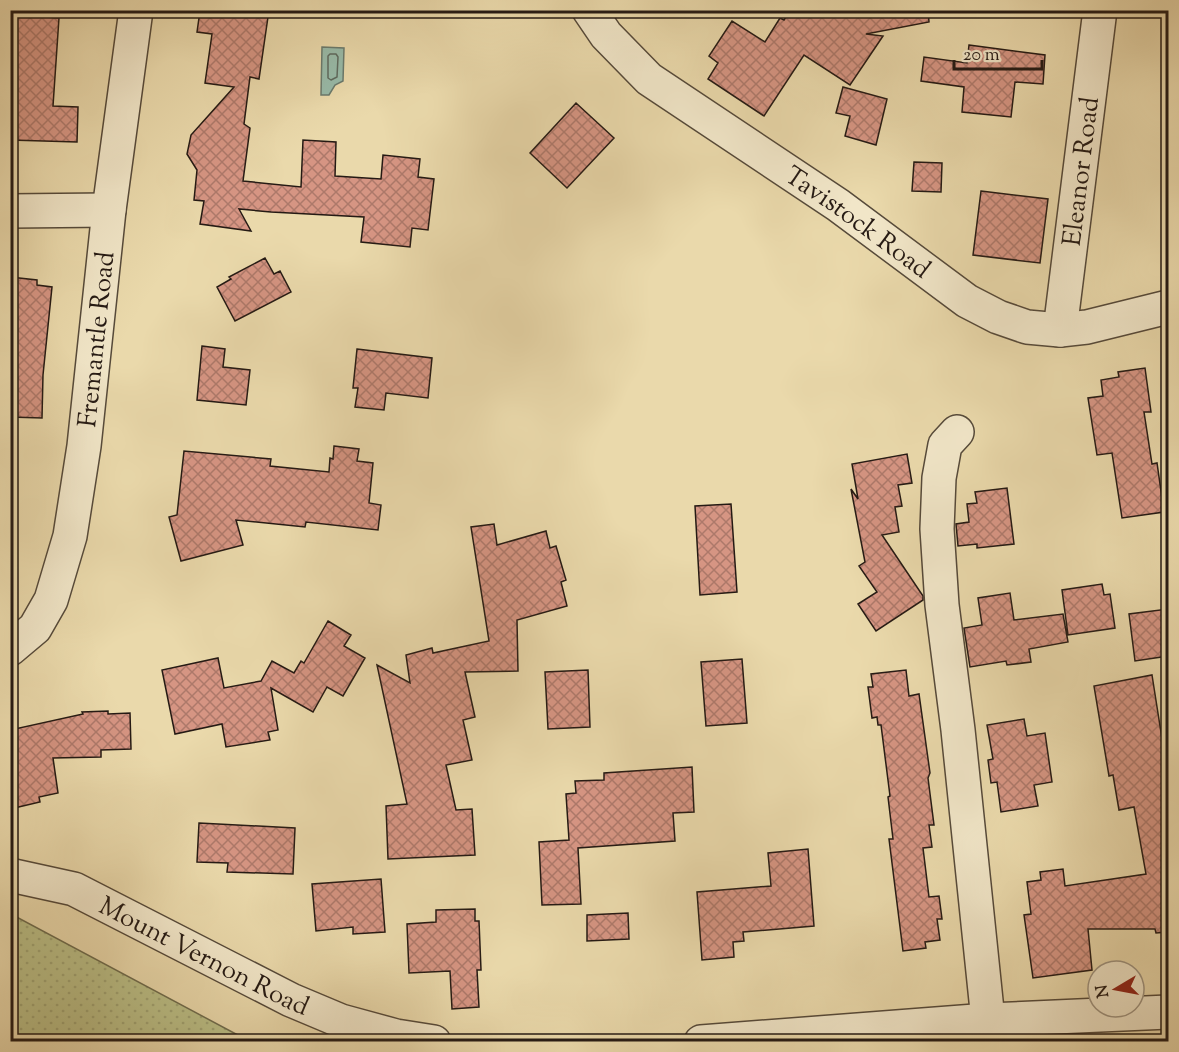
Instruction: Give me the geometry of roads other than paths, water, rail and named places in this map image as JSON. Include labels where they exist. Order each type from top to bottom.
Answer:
[{"type":"street","name":"Fremantle Road","points":[[10,649],[35,628],[51,600],[70,536],[84,446],[109,210],[136,10]]},
{"type":"street","name":"Eleanor Road","points":[[1060,330],[1100,10]]},
{"type":"street","name":"Tavistock Road","points":[[593,12],[606,35],[649,79],[838,205],[968,301],[998,317],[1027,327],[1060,330],[1087,327],[1168,307]]},
{"type":"street","points":[[10,211],[109,210]]},
{"type":"street","points":[[957,432],[945,445],[939,478],[937,530],[942,604],[958,730],[988,1020]]},
{"type":"street","name":"Mount Vernon Road","points":[[10,875],[74,889],[291,1000],[341,1021],[396,1036],[434,1041]]},
{"type":"street","points":[[701,1041],[988,1020],[1168,1012]]},
{"type":"water","points":[[322,47],[344,48],[343,81],[335,85],[329,95],[321,95]]}]
